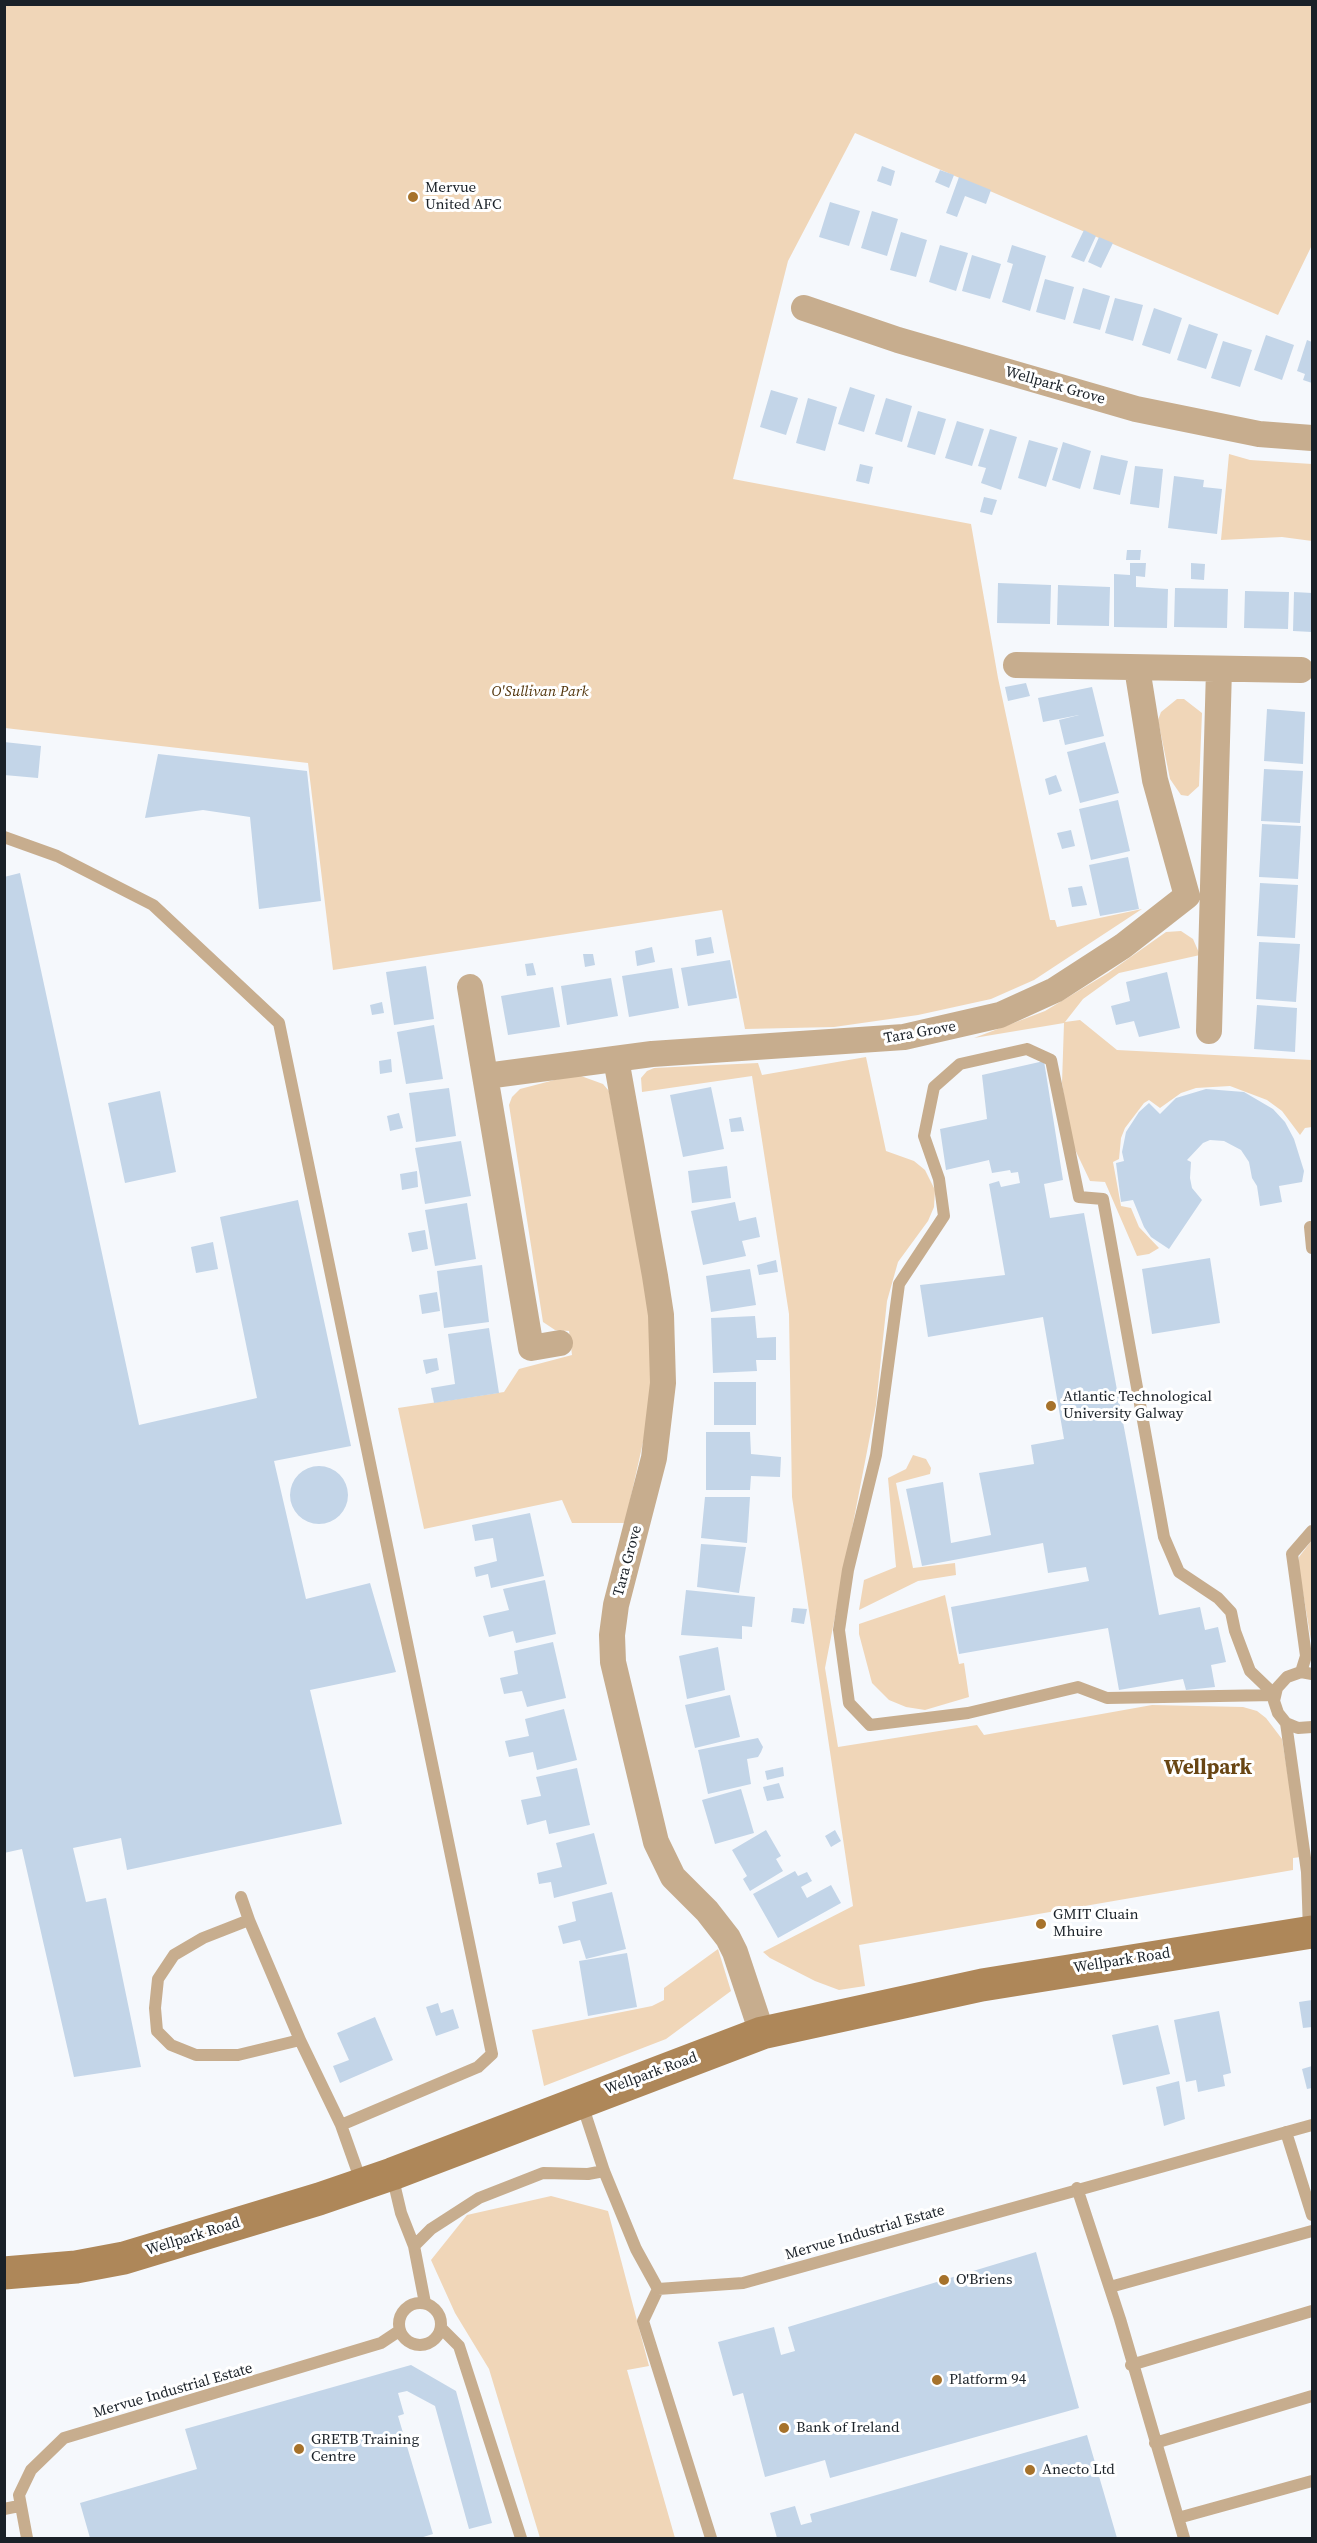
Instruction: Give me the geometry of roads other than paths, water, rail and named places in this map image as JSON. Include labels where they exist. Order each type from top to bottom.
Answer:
[{"type":"main road","name":"Wellpark Road","points":[[4,2273],[76,2267],[124,2258],[377,2179],[580,2100],[762,2033],[982,1985],[1311,1932]]},
{"type":"street","name":"Wellpark Grove","points":[[804,308],[898,340],[1136,409],[1259,434],[1312,438]]},
{"type":"street","points":[[1016,665],[1301,670]]},
{"type":"street","points":[[1137,668],[1155,780],[1187,896],[1213,896]]},
{"type":"street","points":[[1209,1031],[1219,669]]},
{"type":"street","name":"Tara Grove","points":[[486,1076],[682,1051],[827,1044],[904,1037],[1000,1015],[1055,990],[1123,946],[1187,896]]},
{"type":"street","points":[[470,987],[531,1348],[560,1344]]},
{"type":"street","name":"Tara Grove","points":[[616,1059],[661,1315],[663,1383],[650,1474],[616,1605],[612,1635],[613,1662],[656,1842],[673,1877],[707,1911],[728,1938],[735,1952],[762,2033]]},
{"type":"lane","points":[[4,837],[57,856],[153,904],[279,1023],[492,2054],[478,2067],[341,2125]]},
{"type":"lane","points":[[1027,1050],[1051,1060],[1079,1197],[1103,1199],[1164,1537],[1179,1572],[1218,1598],[1231,1612],[1235,1631],[1250,1671],[1275,1695],[1107,1698],[1078,1687],[968,1713],[870,1725],[849,1703],[839,1630],[849,1570],[876,1455],[899,1284],[944,1216],[939,1179],[924,1136],[934,1087],[960,1064],[1027,1050]]},
{"type":"lane","points":[[1310,1227],[1312,1248]]},
{"type":"lane","points":[[1311,1932],[1307,1872],[1286,1723],[1275,1708],[1275,1695],[1287,1677],[1307,1673],[1292,1554],[1312,1531]]},
{"type":"lane","points":[[1286,1723],[1298,1728],[1312,1727]]},
{"type":"lane","points":[[241,1897],[300,2040],[341,2125],[401,2214],[414,2246],[425,2303],[440,2315],[441,2328],[435,2340],[422,2346],[408,2342],[399,2331],[402,2312],[412,2304],[425,2303]]},
{"type":"lane","points":[[249,1920],[203,1938],[174,1955],[158,1979],[155,2008],[157,2031],[171,2045],[196,2055],[238,2055],[300,2040]]},
{"type":"lane","points":[[580,2100],[604,2171],[636,2249],[658,2289],[643,2320],[711,2538]]},
{"type":"lane","name":"Mervue Industrial Estate","points":[[658,2289],[743,2283],[1312,2124]]},
{"type":"lane","points":[[1286,2132],[1312,2215]]},
{"type":"lane","points":[[414,2246],[431,2229],[479,2198],[543,2173],[588,2174],[604,2171]]},
{"type":"lane","points":[[1077,2188],[1110,2288],[1184,2538]]},
{"type":"lane","points":[[1110,2288],[1312,2231]]},
{"type":"lane","points":[[1131,2365],[1312,2311]]},
{"type":"lane","points":[[441,2328],[459,2346],[521,2538]]},
{"type":"lane","name":"Mervue Industrial Estate","points":[[19,2506],[19,2495],[31,2470],[64,2438],[381,2343],[399,2331]]},
{"type":"lane","points":[[1155,2443],[1312,2396]]},
{"type":"lane","points":[[1178,2518],[1312,2481]]},
{"type":"lane","points":[[4,2509],[19,2506],[27,2538]]},
{"type":"place","name":"Mervue United AFC","points":[[413,197]]},
{"type":"place","name":"Atlantic Technological University Galway","points":[[1051,1406]]},
{"type":"place","name":"GMIT Cluain Mhuire","points":[[1041,1924]]},
{"type":"place","name":"O'Briens","points":[[944,2280]]},
{"type":"place","name":"Platform 94","points":[[937,2380]]},
{"type":"place","name":"Bank of Ireland","points":[[784,2428]]},
{"type":"place","name":"GRETB Training Centre","points":[[299,2449]]},
{"type":"place","name":"Anecto Ltd","points":[[1030,2470]]},
{"type":"district","name":"Wellpark","points":[[1208,1769]]},
{"type":"park label","name":"O'Sullivan Park","points":[[540,692]]}]
